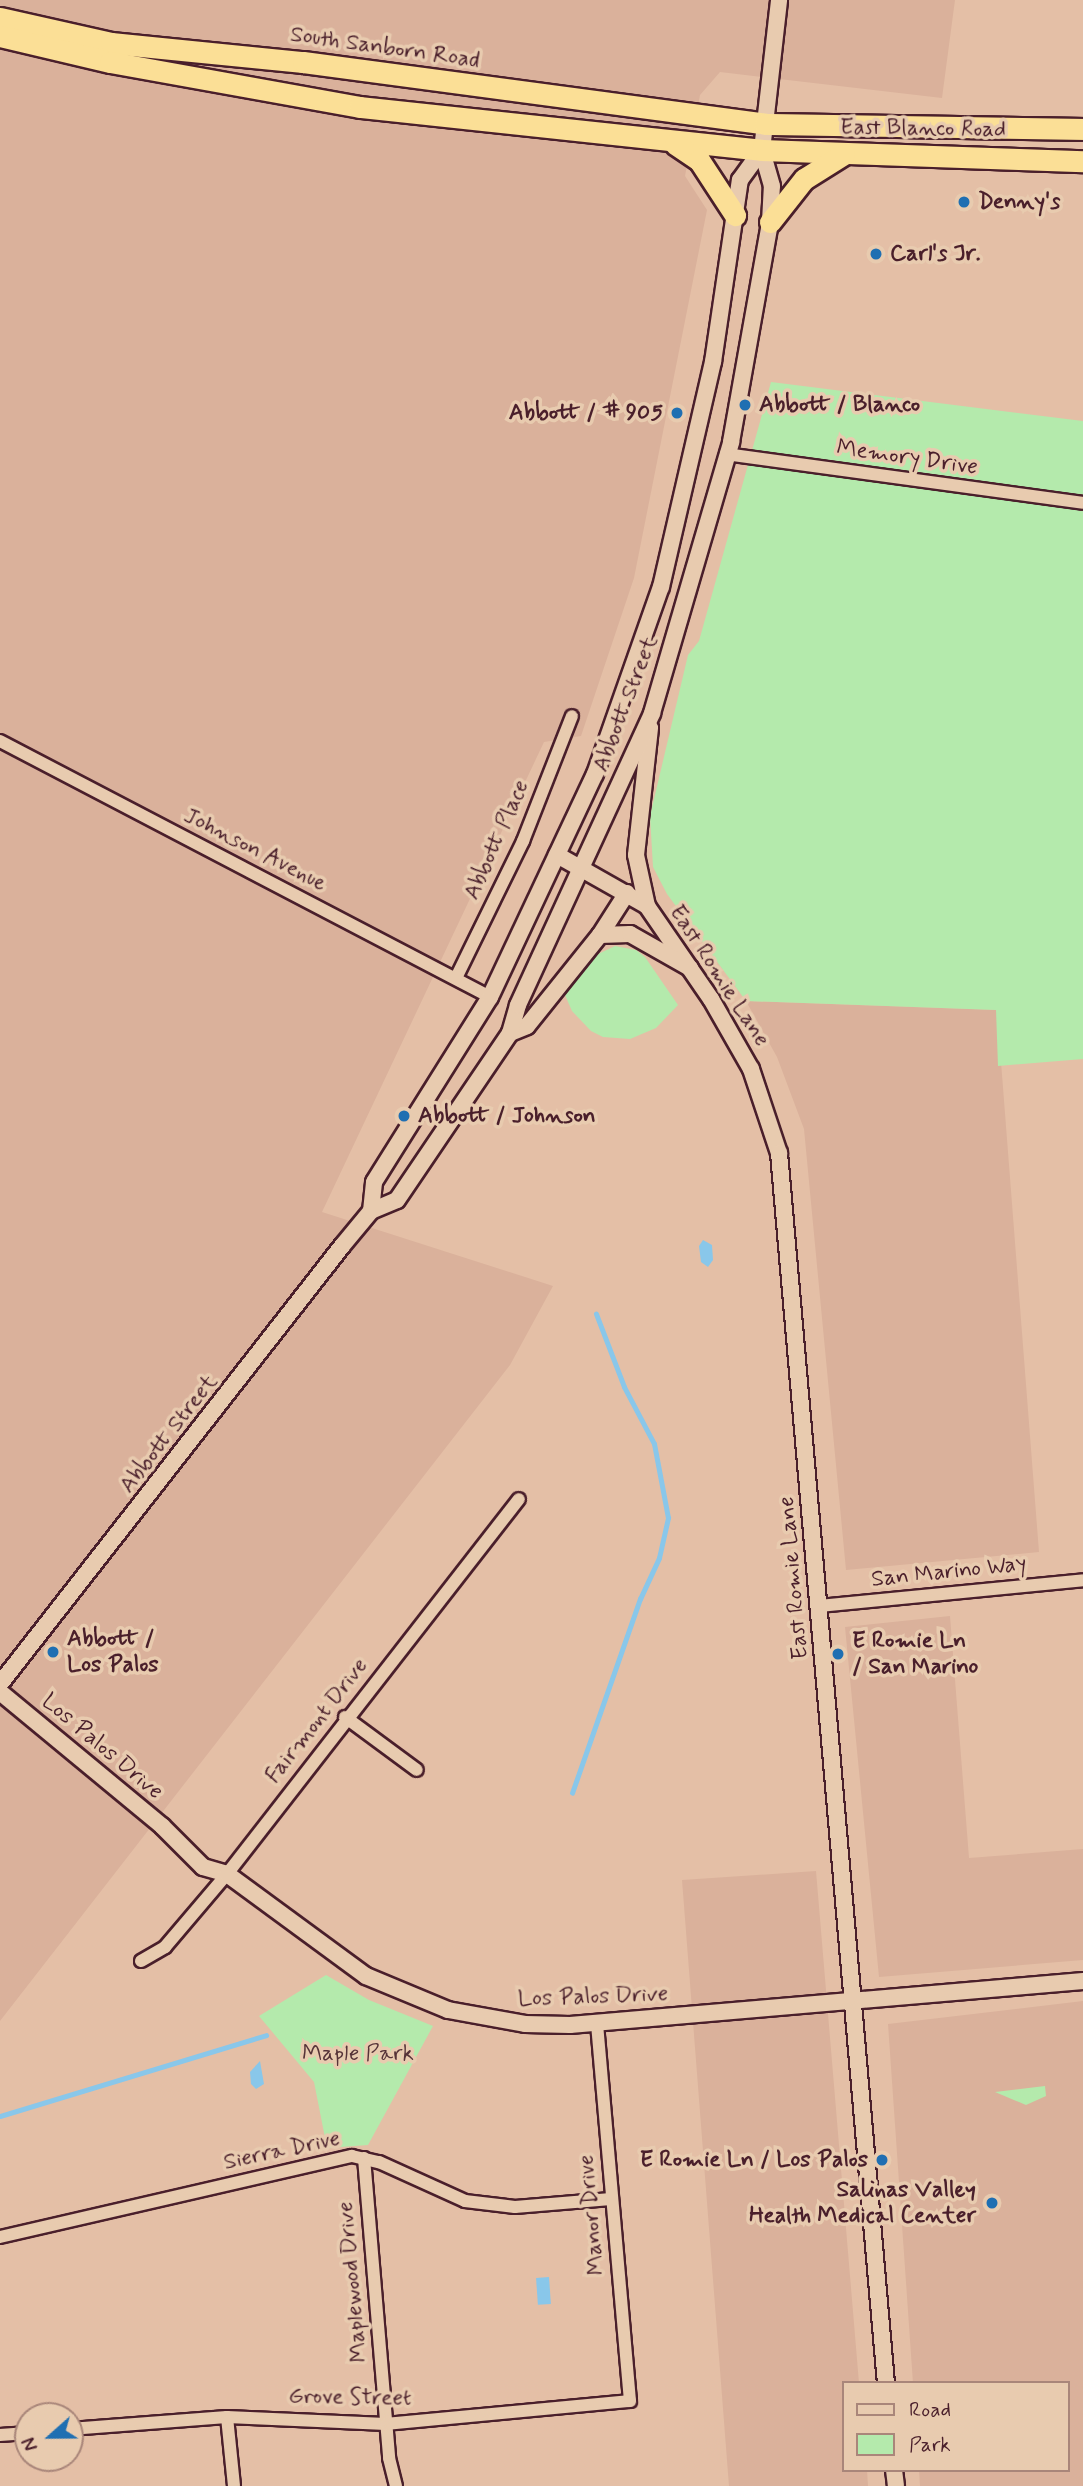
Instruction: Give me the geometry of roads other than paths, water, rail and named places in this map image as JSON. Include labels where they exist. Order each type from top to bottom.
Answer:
[{"type":"highway","name":"South Sanborn Road","points":[[0,18],[110,53],[303,62],[765,124]]},
{"type":"highway","name":"South Sanborn Road","points":[[0,36],[110,53],[360,107],[762,150]]},
{"type":"highway","name":"East Blanco Road","points":[[765,124],[1083,129]]},
{"type":"highway","points":[[673,142],[699,160],[721,187],[735,215]]},
{"type":"highway","name":"East Blanco Road","points":[[762,150],[1083,161]]},
{"type":"highway","points":[[770,222],[804,179],[844,154]]},
{"type":"main road","name":"Abbott Street","points":[[0,1684],[371,1211],[397,1200],[510,1033],[581,867],[652,713],[726,454],[770,222],[772,186],[762,150],[779,0]]},
{"type":"main road","name":"Abbott Street","points":[[371,1211],[374,1182],[490,998],[595,774],[661,587],[710,375],[740,180],[762,150]]},
{"type":"main road","points":[[646,906],[636,855],[652,713]]},
{"type":"main road","name":"East Romie Lane","points":[[557,855],[646,906],[692,970],[751,1069],[779,1153],[886,2381]]},
{"type":"main road","points":[[510,1033],[527,1027],[600,936],[627,893]]},
{"type":"main road","points":[[600,936],[630,934],[692,970]]},
{"type":"main road","name":"Los Palos Drive","points":[[0,1692],[162,1826],[203,1867],[227,1874],[343,1962],[409,1996],[506,2022],[597,2024],[1083,1981]]},
{"type":"street","name":"Memory Drive","points":[[726,454],[1083,503]]},
{"type":"street","name":"Abbott Place","points":[[456,978],[523,841],[572,716]]},
{"type":"street","name":"Johnson Avenue","points":[[0,741],[490,998]]},
{"type":"street","name":"Fairmont Drive","points":[[141,1961],[164,1947],[227,1874],[345,1717],[519,1499]]},
{"type":"street","name":"San Marino Way","points":[[820,1605],[1083,1580]]},
{"type":"street","points":[[345,1717],[418,1770]]},
{"type":"street","name":"Manor Drive","points":[[597,2024],[630,2402]]},
{"type":"street","name":"Sierra Drive","points":[[0,2237],[336,2158],[364,2158],[465,2201],[515,2207],[611,2199]]},
{"type":"street","name":"Maplewood Drive","points":[[364,2158],[386,2424],[396,2486]]},
{"type":"street","name":"Grove Street","points":[[84,2428],[227,2417],[386,2424],[630,2402]]},
{"type":"street","points":[[227,2417],[234,2486]]},
{"type":"water","points":[[703,1240],[712,1245],[713,1260],[708,1267],[701,1262],[699,1246]]},
{"type":"water","points":[[260,2061],[264,2084],[256,2089],[251,2084],[250,2072]]},
{"type":"water","points":[[549,2277],[551,2304],[538,2305],[536,2278]]},
{"type":"waterway","points":[[572,1793],[640,1599],[659,1558],[668,1518],[654,1444],[624,1387],[596,1314]]},
{"type":"waterway","points":[[0,2116],[266,2035]]},
{"type":"place","name":"Denny's","points":[[964,202]]},
{"type":"place","name":"Carl's Jr.","points":[[876,254]]},
{"type":"place","name":"Abbott / Blanco","points":[[745,405]]},
{"type":"place","name":"Abbott / # 905","points":[[677,413]]},
{"type":"place","name":"Abbott / Johnson","points":[[404,1116]]},
{"type":"place","name":"Abbott / Los Palos","points":[[53,1652]]},
{"type":"place","name":"E Romie Ln / San Marino","points":[[838,1654]]},
{"type":"place","name":"E Romie Ln / Los Palos","points":[[882,2160]]},
{"type":"place","name":"Salinas Valley Health Medical Center","points":[[992,2203]]},
{"type":"park label","name":"Maple Park","points":[[358,2054]]}]
